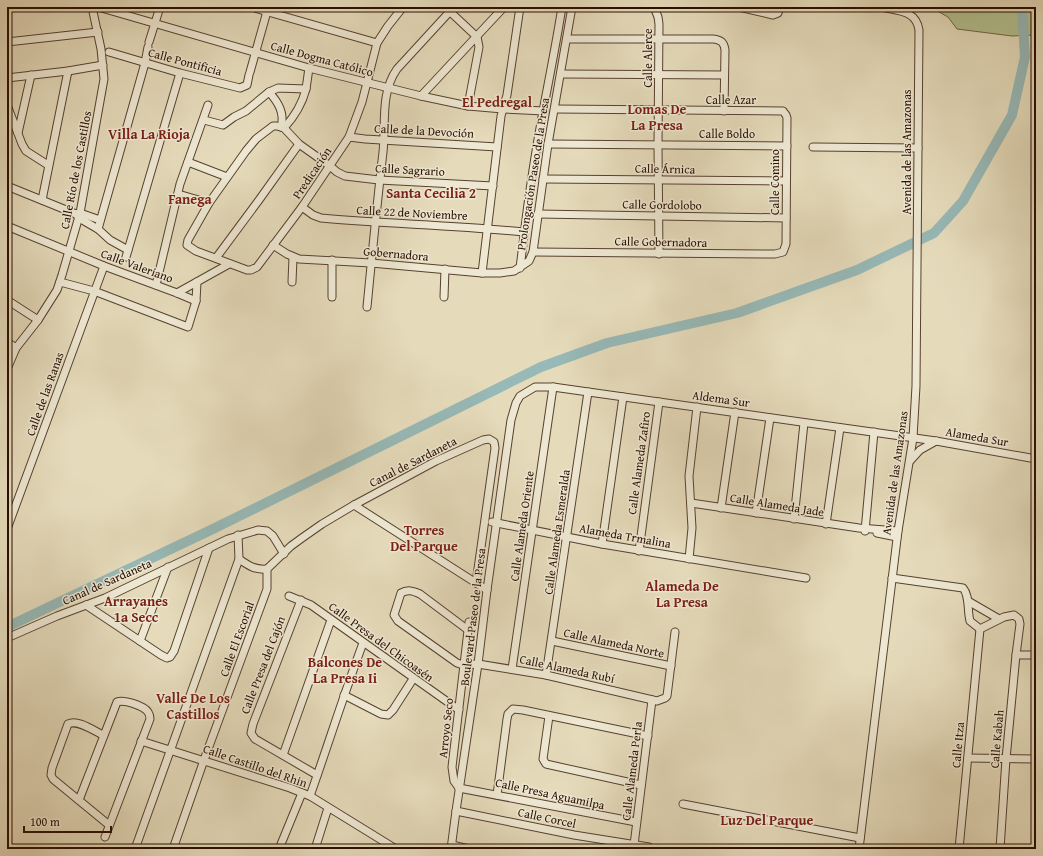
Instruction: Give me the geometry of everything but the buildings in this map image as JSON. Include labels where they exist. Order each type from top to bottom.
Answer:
[{"type":"street","name":"Calle Río de los Castillos","points":[[7,369],[16,348],[38,320],[51,300],[60,282],[79,215],[102,92],[103,65],[98,32],[92,7]]},
{"type":"street","name":"Calle Dogma Católico","points":[[98,7],[309,68],[421,96],[468,106],[544,111]]},
{"type":"street","points":[[98,229],[160,7]]},
{"type":"street","points":[[252,7],[268,9],[377,43]]},
{"type":"street","points":[[391,7],[400,10]]},
{"type":"street","points":[[421,96],[504,7]]},
{"type":"street","points":[[482,273],[496,147],[502,109],[507,95],[520,7]]},
{"type":"street","name":"Prolongación Paseo de la Presa","points":[[520,268],[524,232],[562,7]]},
{"type":"street","name":"Prolongación Paseo de la Presa","points":[[520,268],[529,262],[533,252],[548,144],[572,7]]},
{"type":"street","points":[[739,7],[773,15],[776,15],[780,8]]},
{"type":"street","points":[[882,7],[912,15]]},
{"type":"street","points":[[909,7],[912,15]]},
{"type":"street","points":[[367,308],[374,223],[383,149],[383,126],[388,87],[397,69],[450,8],[476,37],[479,47],[468,106]]},
{"type":"street","name":"Calle Alerce","points":[[652,8],[658,17],[659,38],[659,254]]},
{"type":"street","name":"Calle Pontificia","points":[[109,52],[180,73],[240,88],[247,85],[268,9]]},
{"type":"street","name":"Predicación","points":[[229,264],[247,270],[257,267],[302,207],[330,166],[349,137],[357,118],[377,43],[400,10]]},
{"type":"street","name":"Avenida de las Amazonas","points":[[859,849],[897,534],[913,438],[916,386],[919,27],[912,15]]},
{"type":"street","points":[[7,42],[98,32]]},
{"type":"street","points":[[567,39],[713,39],[722,42],[724,44],[724,111]]},
{"type":"street","points":[[7,78],[68,71],[103,65]]},
{"type":"street","points":[[229,264],[188,246],[188,240],[209,203],[256,139],[273,126],[282,127],[296,114],[302,103],[306,89],[309,68]]},
{"type":"street","points":[[42,200],[68,71]]},
{"type":"street","points":[[126,257],[180,73]]},
{"type":"street","points":[[561,74],[724,75]]},
{"type":"street","points":[[18,133],[31,75]]},
{"type":"street","points":[[204,120],[221,125],[225,124],[269,92],[278,88],[306,89]]},
{"type":"street","points":[[269,92],[277,102],[282,115],[282,127]]},
{"type":"street","points":[[7,105],[26,151],[48,165]]},
{"type":"street","points":[[156,285],[178,194],[208,105]]},
{"type":"street","name":"Calle Azar","points":[[555,109],[780,111],[786,115]]},
{"type":"street","name":"Calle Comino","points":[[785,248],[786,115]]},
{"type":"street","name":"Calle Sagrario","points":[[282,127],[300,144],[337,172],[345,176],[379,180],[492,186]]},
{"type":"street","name":"Calle de la Devoción","points":[[349,137],[496,147]]},
{"type":"street","points":[[216,258],[300,144]]},
{"type":"street","name":"Calle Boldo","points":[[548,144],[786,146]]},
{"type":"street","points":[[813,146],[918,148]]},
{"type":"street","points":[[188,162],[227,178]]},
{"type":"street","name":"Calle Árnica","points":[[543,179],[786,181]]},
{"type":"street","points":[[7,186],[79,215],[100,220]]},
{"type":"street","points":[[178,194],[209,203]]},
{"type":"street","name":"Calle 22 de Noviembre","points":[[302,207],[313,215],[321,218],[374,223],[488,228],[524,232]]},
{"type":"street","name":"Calle Gordolobo","points":[[538,214],[786,218]]},
{"type":"street","points":[[79,215],[110,240],[128,250]]},
{"type":"street","name":"Calle Valeriano","points":[[7,226],[104,266],[196,301]]},
{"type":"street","name":"Gobernadora","points":[[273,246],[293,257],[482,273],[508,272],[520,268]]},
{"type":"street","name":"Calle Gobernadora","points":[[533,252],[775,254],[783,252],[785,248]]},
{"type":"street","points":[[292,282],[293,257]]},
{"type":"street","points":[[332,260],[332,297]]},
{"type":"street","points":[[177,293],[229,264]]},
{"type":"street","name":"Calle de las Ranas","points":[[7,529],[104,266]]},
{"type":"street","points":[[444,296],[445,269]]},
{"type":"street","points":[[60,282],[94,291],[188,327],[196,301],[197,282]]},
{"type":"street","points":[[7,300],[38,320]]},
{"type":"street","points":[[7,342],[16,348]]},
{"type":"street","name":"Aldema Sur","points":[[527,392],[540,386],[553,387],[913,438]]},
{"type":"street","name":"Calle Alameda Oriente","points":[[512,669],[553,387]]},
{"type":"street","name":"Boulevard Paseo de la Presa","points":[[451,847],[478,664],[496,524],[513,414],[518,400],[527,392]]},
{"type":"street","name":"Calle Alameda Esmeralda","points":[[546,675],[588,392]]},
{"type":"street","points":[[602,544],[623,398]]},
{"type":"street","name":"Calle Alameda Zafiro","points":[[639,551],[658,402]]},
{"type":"street","points":[[689,559],[692,528],[689,476],[697,407]]},
{"type":"street","points":[[721,508],[736,412]]},
{"type":"street","points":[[756,513],[770,418]]},
{"type":"street","points":[[794,519],[804,423]]},
{"type":"street","points":[[826,524],[840,428]]},
{"type":"street","points":[[863,529],[874,432]]},
{"type":"street","name":"Alameda Sur","points":[[913,438],[1036,459]]},
{"type":"street","name":"Canal de Sardaneta","points":[[7,638],[57,616],[105,598],[238,535],[261,530],[270,533],[284,554],[291,546],[307,534],[354,505],[409,474],[486,439],[492,440],[495,444],[486,519]]},
{"type":"street","points":[[910,461],[920,450],[936,441]]},
{"type":"street","name":"Calle Alameda Jade","points":[[691,503],[897,534]]},
{"type":"street","points":[[354,505],[487,590]]},
{"type":"street","points":[[476,583],[486,519]]},
{"type":"street","name":"Alameda Trmalina","points":[[486,519],[496,524],[639,551],[806,578]]},
{"type":"street","points":[[135,849],[239,559],[238,535]]},
{"type":"street","points":[[86,605],[167,658],[172,656],[209,548]]},
{"type":"street","points":[[239,559],[250,567],[258,570],[267,569],[284,554]]},
{"type":"street","points":[[140,641],[168,567]]},
{"type":"street","name":"Calle El Escorial","points":[[172,849],[267,589],[267,569]]},
{"type":"street","points":[[892,578],[965,589],[970,621],[980,629],[999,619]]},
{"type":"street","name":"Arroyo Seco","points":[[459,788],[454,781],[452,767],[463,665],[469,626],[420,594],[410,590],[402,593],[394,611],[394,615],[398,622],[450,659],[463,665]]},
{"type":"street","name":"Calle Presa del Chicoasén","points":[[289,596],[311,605],[413,679],[459,710]]},
{"type":"street","name":"Calle Presa del Cajón","points":[[301,600],[251,728],[251,733],[255,739],[317,775]]},
{"type":"street","points":[[968,601],[999,619]]},
{"type":"street","name":"Calle Kabah","points":[[999,619],[1011,615],[1014,615],[1019,619],[1006,759],[1000,849]]},
{"type":"street","points":[[283,755],[331,620]]},
{"type":"street","name":"Calle Itza","points":[[959,849],[980,629]]},
{"type":"street","points":[[671,666],[675,632]]},
{"type":"street","name":"Calle Alameda Norte","points":[[552,641],[671,666]]},
{"type":"street","points":[[310,796],[363,643]]},
{"type":"street","points":[[1016,655],[1036,655]]},
{"type":"street","name":"Calle Alameda Rubí","points":[[463,665],[478,664],[546,675],[657,701],[665,698],[668,692],[671,666]]},
{"type":"street","points":[[344,695],[381,714],[388,715],[393,710],[413,679]]},
{"type":"street","points":[[79,800],[116,704],[119,701],[124,700],[143,708],[149,714],[150,719],[105,837]]},
{"type":"street","name":"Calle Alameda Perla","points":[[634,845],[652,700]]},
{"type":"street","points":[[497,794],[508,714],[510,711],[517,709],[648,736]]},
{"type":"street","points":[[549,716],[543,759],[546,764],[641,785]]},
{"type":"street","points":[[103,735],[77,723],[71,722],[66,726],[52,768],[52,777],[109,825]]},
{"type":"street","name":"Calle Castillo del Rhin","points":[[141,741],[204,760],[310,796],[396,849]]},
{"type":"street","points":[[968,758],[1036,759]]},
{"type":"street","name":"Calle Presa Aguamilpa","points":[[459,788],[497,794],[636,822]]},
{"type":"street","points":[[279,849],[302,793]]},
{"type":"street","points":[[682,804],[764,818],[860,838]]},
{"type":"street","points":[[315,849],[328,808]]},
{"type":"street","name":"Calle Corcel","points":[[456,811],[574,835],[648,847]]},
{"type":"street","points":[[451,847],[469,849]]},
{"type":"green space","points":[[922,7],[1036,7],[1036,35],[1012,36],[957,29],[948,17],[932,8],[925,10]]},
{"type":"waterway","points":[[7,627],[215,528],[541,367],[607,343],[737,313],[857,270],[934,233],[963,201],[1012,115],[1025,57],[1022,7]]},
{"type":"district","name":"El Pedregal","points":[[497,102]]},
{"type":"district","name":"Lomas De La Presa","points":[[657,118]]},
{"type":"district","name":"Villa La Rioja","points":[[149,134]]},
{"type":"district","name":"Santa Cecilia 2","points":[[431,193]]},
{"type":"district","name":"Fanega","points":[[190,199]]},
{"type":"district","name":"Torres Del Parque","points":[[424,538]]},
{"type":"district","name":"Alameda De La Presa","points":[[682,594]]},
{"type":"district","name":"Arrayanes 1a Secc","points":[[136,610]]},
{"type":"district","name":"Balcones De La Presa Ii","points":[[345,670]]},
{"type":"district","name":"Valle De Los Castillos","points":[[193,706]]},
{"type":"district","name":"Luz Del Parque","points":[[767,820]]}]
